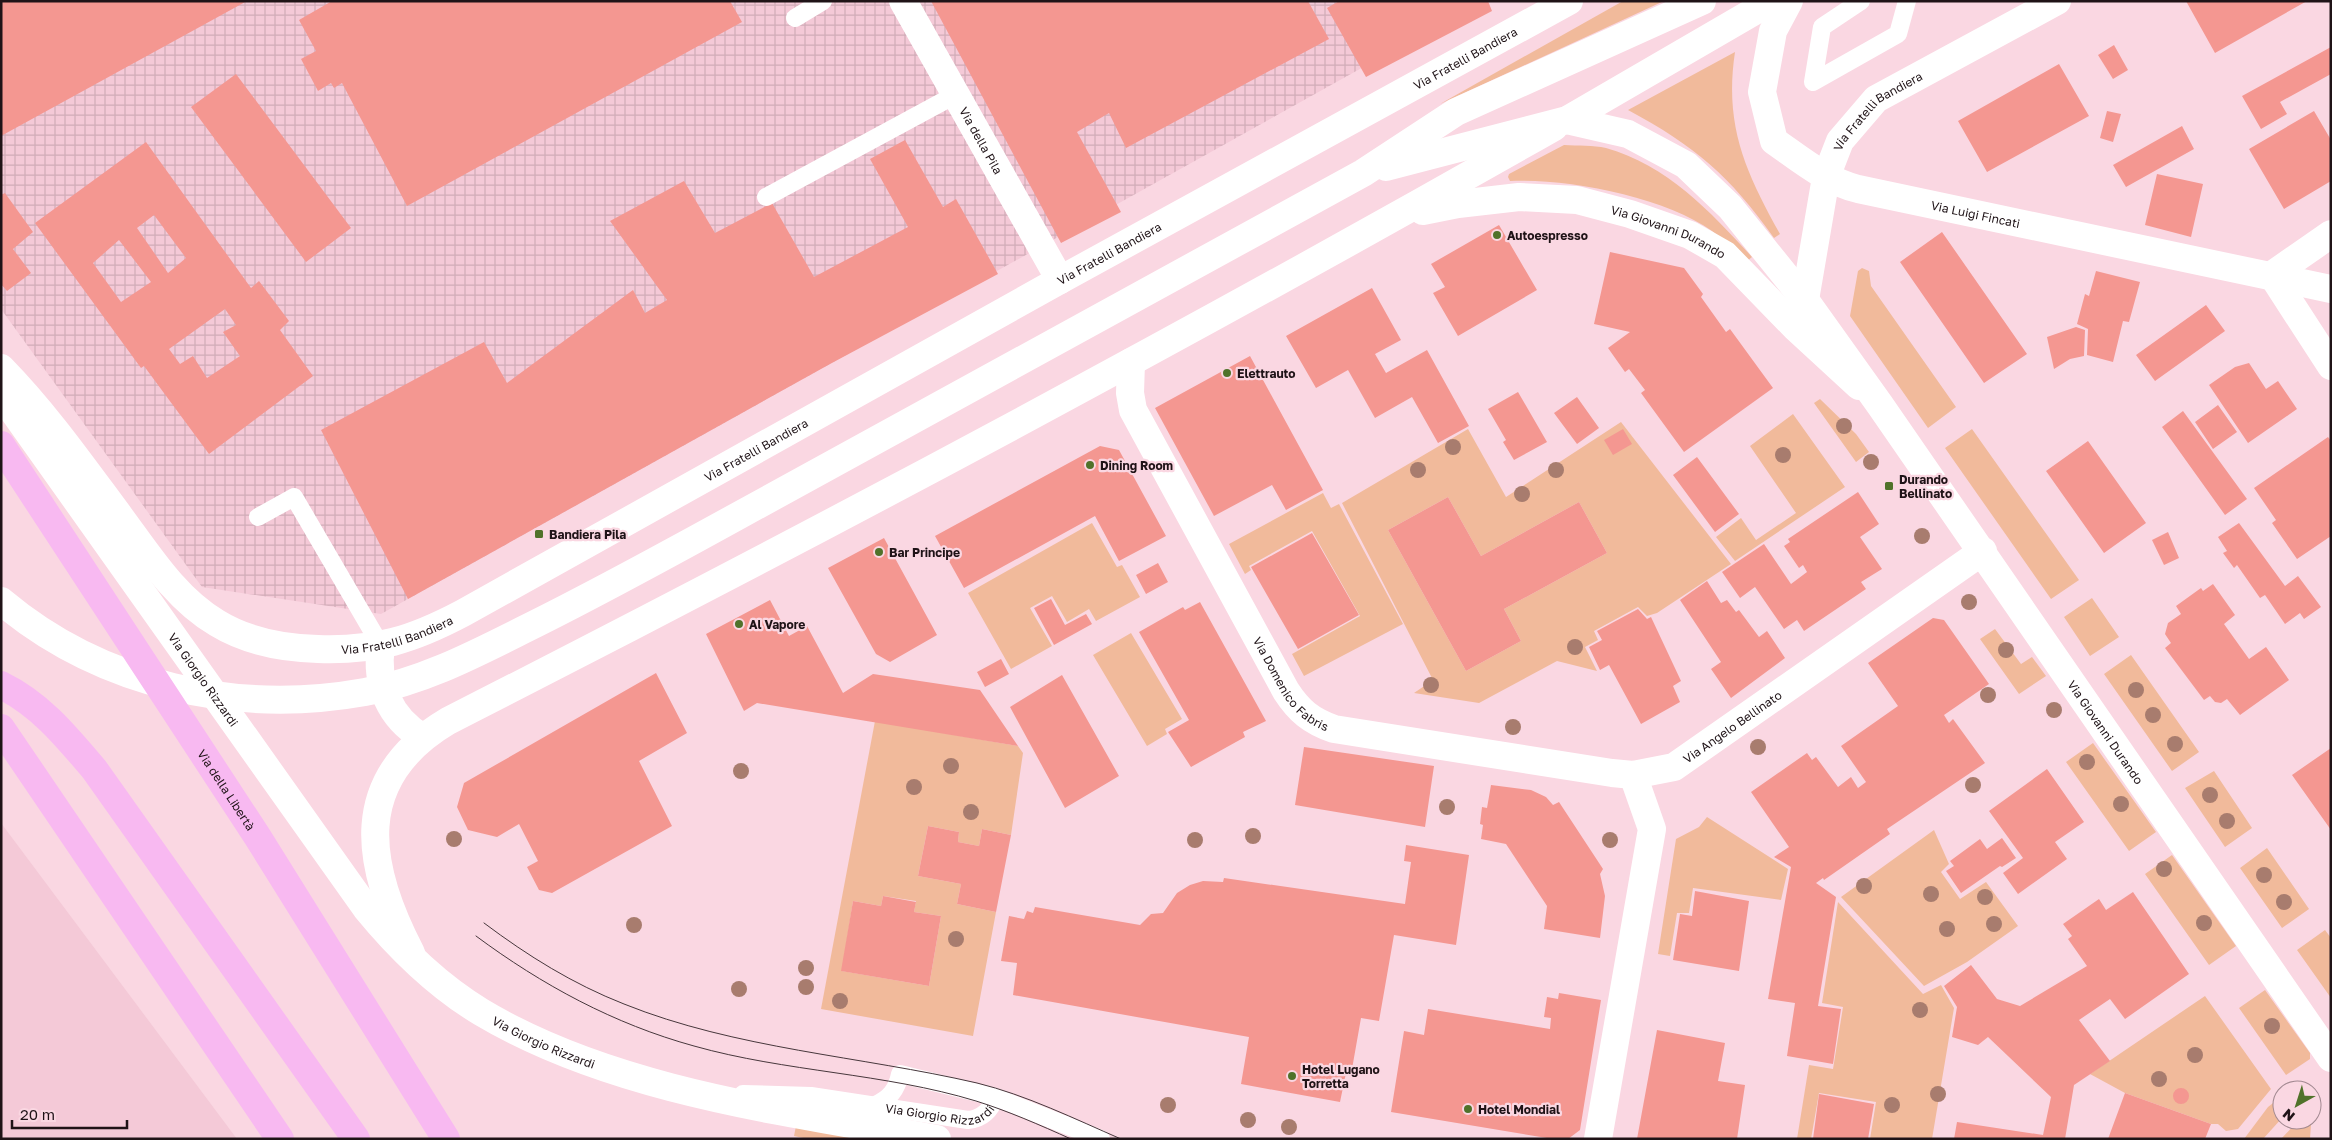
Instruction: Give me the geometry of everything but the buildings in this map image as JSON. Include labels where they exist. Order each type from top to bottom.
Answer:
[{"type":"highway","name":"Via della Libertà","points":[[1,445],[257,836],[446,1139]]},
{"type":"highway","points":[[1,685],[20,694],[53,722],[94,769],[356,1139]]},
{"type":"highway","points":[[1,728],[280,1139]]},
{"type":"street","name":"Via della Pila","points":[[903,1],[1060,280]]},
{"type":"street","name":"Via Fratelli Bandiera","points":[[1,368],[47,419],[155,565],[198,610],[232,631],[267,644],[339,650],[381,646],[434,628],[462,613],[1060,280],[1569,1]]},
{"type":"street","points":[[1,601],[19,616],[56,640],[107,665],[139,678],[210,696],[250,699],[327,696],[364,692],[424,676],[452,666],[598,592],[1362,173],[1456,112],[1702,1]]},
{"type":"street","points":[[381,646],[380,674],[387,700],[401,723],[422,737],[448,721],[674,606],[1131,362],[1399,216],[1772,1]]},
{"type":"street","name":"Via Luigi Fincati","points":[[1789,1],[1773,31],[1762,92],[1774,141],[1826,177],[1842,185],[1858,189],[2331,289]]},
{"type":"street","name":"Via Fratelli Bandiera","points":[[1805,300],[1826,177],[1840,141],[1876,99],[2057,1]]},
{"type":"street","points":[[1362,173],[1566,120]]},
{"type":"street","name":"Via Giovanni Durando","points":[[1566,120],[1628,134],[1686,165],[1730,207],[1805,300],[1880,405],[1983,551],[2331,1058]]},
{"type":"street","name":"Via Giovanni Durando","points":[[1399,216],[1458,204],[1519,197],[1567,200],[1630,214],[1690,235],[1726,256],[1796,328],[1880,405]]},
{"type":"street","points":[[2331,234],[2317,241],[2272,275],[2331,366]]},
{"type":"street","name":"Via Domenico Fabris","points":[[1131,362],[1130,393],[1134,410],[1286,691],[1299,710],[1317,723],[1334,729],[1632,775]]},
{"type":"street","name":"Via Giorgio Rizzardi","points":[[1,394],[366,908],[414,958],[462,999],[522,1033],[637,1078],[693,1092],[937,1139]]},
{"type":"street","name":"Via Angelo Bellinato","points":[[1632,775],[1674,767],[1983,551]]},
{"type":"street","name":"Via Giorgio Rizzardi","points":[[414,958],[389,905],[379,871],[375,834],[379,804],[384,789],[403,758],[422,737]]},
{"type":"street","points":[[1598,1139],[1652,829],[1632,775]]},
{"type":"lane","points":[[795,18],[823,1]]},
{"type":"lane","points":[[1861,1],[1822,27],[1813,82],[1898,34],[1907,1]]},
{"type":"lane","points":[[766,197],[955,95]]},
{"type":"lane","points":[[258,517],[294,496],[381,646]]},
{"type":"lane","name":"Via Giorgio Rizzardi","points":[[875,1105],[886,1100],[894,1092],[900,1074],[995,1097],[1101,1139]]},
{"type":"lane","name":"Via Giorgio Rizzardi","points":[[693,1092],[811,1096],[971,1120],[989,1110],[995,1097]]},
{"type":"shaded area","points":[[1,1],[1482,1],[381,614],[202,587],[1,309]]},
{"type":"shaded area","points":[[1623,1],[1664,1],[1440,104]]},
{"type":"shaded area","points":[[1735,52],[1732,102],[1735,125],[1747,168],[1780,234],[1774,238],[1742,197],[1710,164],[1673,136],[1628,110]]},
{"type":"shaded area","points":[[1564,145],[1606,148],[1649,166],[1668,178],[1704,207],[1752,257],[1746,262],[1712,231],[1669,208],[1642,199],[1615,192],[1559,183],[1510,181],[1509,174]]},
{"type":"shaded area","points":[[1862,268],[1869,271],[1871,286],[1956,407],[1928,428],[1850,316],[1858,271]]},
{"type":"shaded area","points":[[1820,399],[1856,434],[1869,452],[1856,462],[1814,403]]},
{"type":"shaded area","points":[[1793,414],[1845,487],[1735,561],[1716,537],[1741,518],[1756,540],[1796,513],[1750,446]]},
{"type":"shaded area","points":[[1621,422],[1731,564],[1657,613],[1647,616],[1638,607],[1594,631],[1598,640],[1585,647],[1597,671],[1557,661],[1479,703],[1414,693],[1433,680],[1342,503],[1468,429],[1506,497]],"holes":[[[1448,497],[1481,556],[1579,502],[1607,553],[1504,609],[1521,641],[1466,671],[1388,530]]]},
{"type":"shaded area","points":[[1972,429],[2079,580],[2051,599],[1945,448]]},
{"type":"shaded area","points":[[1323,493],[1331,508],[1339,504],[1403,624],[1304,676],[1292,654],[1360,616],[1312,531],[1249,566],[1251,570],[1245,574],[1229,544]]},
{"type":"shaded area","points":[[1092,523],[1117,567],[1122,565],[1140,597],[1096,621],[1089,609],[1067,622],[1052,596],[1030,608],[1052,646],[1011,669],[968,593]]},
{"type":"shaded area","points":[[2092,598],[2119,637],[2090,656],[2064,617]]},
{"type":"shaded area","points":[[1995,629],[2021,664],[2032,657],[2046,676],[2019,694],[1980,639]]},
{"type":"shaded area","points":[[1131,633],[1182,719],[1165,729],[1167,734],[1147,746],[1093,655]]},
{"type":"shaded area","points":[[2131,655],[2199,752],[2172,771],[2104,674]]},
{"type":"shaded area","points":[[875,721],[1018,746],[1023,753],[1011,835],[982,829],[979,846],[958,842],[959,832],[928,826],[918,876],[961,884],[957,904],[996,912],[973,1036],[821,1009]],"holes":[[[883,896],[916,901],[914,912],[941,916],[929,986],[842,971],[853,901],[881,906]]]},
{"type":"shaded area","points":[[2093,743],[2156,832],[2129,851],[2066,762]]},
{"type":"shaded area","points":[[2214,771],[2252,828],[2225,847],[2185,788]]},
{"type":"shaded area","points":[[1707,817],[1788,869],[1781,900],[1693,888],[1689,913],[1677,913],[1670,956],[1658,954],[1676,839],[1699,827]]},
{"type":"shaded area","points":[[1,823],[237,1139],[1,1139]]},
{"type":"shaded area","points":[[1934,830],[1949,864],[1941,872],[1960,899],[1986,882],[2018,926],[1967,962],[1924,986],[1841,897]]},
{"type":"shaded area","points":[[2267,848],[2309,909],[2282,928],[2240,868]]},
{"type":"shaded area","points":[[2172,855],[2236,946],[2209,965],[2145,874]]},
{"type":"shaded area","points":[[1838,902],[1923,994],[1941,985],[1954,1008],[1932,1139],[1870,1139],[1876,1102],[1819,1093],[1811,1139],[1797,1139],[1809,1065],[1833,1069],[1843,1007],[1822,1003]]},
{"type":"shaded area","points":[[2325,930],[2331,938],[2331,998],[2297,950]]},
{"type":"shaded area","points":[[2265,990],[2310,1053],[2310,1059],[2286,1075],[2239,1008]]},
{"type":"shaded area","points":[[2205,996],[2271,1089],[2238,1129],[2226,1131],[2218,1124],[2211,1124],[2125,1093],[2090,1074]]},
{"type":"shaded area","points":[[2272,1104],[2272,1129],[2263,1139],[2244,1139]]},
{"type":"shaded area","points":[[796,1126],[861,1139],[808,1139],[794,1136]]},
{"type":"shaded area","points":[[2290,1130],[2310,1130],[2310,1139],[2281,1139]]},
{"type":"tram line","points":[[484,923],[534,958],[587,988],[624,1004],[667,1019],[710,1032],[754,1042],[977,1083],[1032,1101],[1121,1139]]},
{"type":"tram line","points":[[476,936],[553,987],[607,1014],[664,1037],[729,1055],[764,1062],[871,1078],[941,1092],[1000,1109],[1071,1139]]},
{"type":"place","name":"Autoespresso","points":[[1497,235]]},
{"type":"place","name":"Elettrauto","points":[[1227,373]]},
{"type":"place","name":"Dining Room","points":[[1090,465]]},
{"type":"place","name":"Durando Bellinato","points":[[1889,486]]},
{"type":"place","name":"Bandiera Pila","points":[[539,534]]},
{"type":"place","name":"Bar Principe","points":[[879,552]]},
{"type":"place","name":"Al Vapore","points":[[739,624]]},
{"type":"place","name":"Hotel Lugano Torretta","points":[[1292,1076]]},
{"type":"place","name":"Hotel Mondial","points":[[1468,1109]]}]
